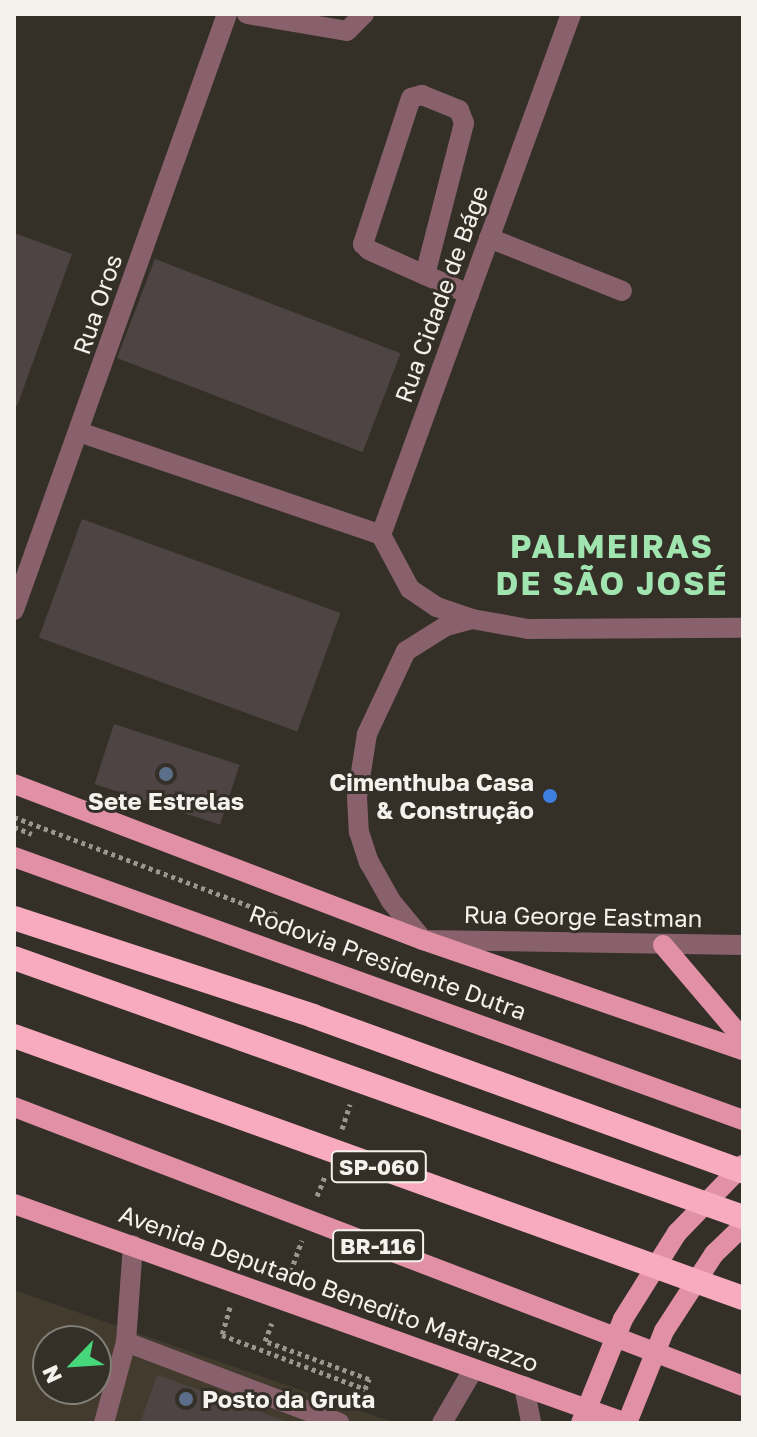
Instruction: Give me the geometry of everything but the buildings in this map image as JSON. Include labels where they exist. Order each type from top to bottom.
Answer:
[{"type":"highway","points":[[14,918],[313,1016],[743,1172]]},
{"type":"highway","points":[[14,958],[743,1217]]},
{"type":"highway","name":"SP-060","points":[[14,1036],[743,1298]]},
{"type":"main road","points":[[14,784],[286,884],[423,940],[743,1050]]},
{"type":"main road","name":"Rodovia Presidente Dutra","points":[[14,857],[743,1120]]},
{"type":"main road","points":[[663,945],[743,1039]]},
{"type":"main road","name":"BR-116","points":[[14,1107],[743,1386]]},
{"type":"main road","points":[[612,1423],[585,1416],[623,1319],[677,1233],[743,1165]]},
{"type":"main road","name":"Avenida Deputado Benedito Matarazzo","points":[[14,1204],[524,1386],[585,1416],[626,1423]]},
{"type":"main road","points":[[626,1423],[664,1331],[714,1254],[743,1226]]},
{"type":"street","name":"Rua Oros","points":[[14,610],[227,14]]},
{"type":"street","points":[[247,14],[347,31],[364,14]]},
{"type":"street","name":"Rua Cidade de Báge","points":[[381,535],[571,14]]},
{"type":"street","points":[[425,275],[464,123],[459,110],[422,95],[411,98],[363,233],[369,250],[425,275],[469,294]]},
{"type":"street","points":[[489,238],[622,291]]},
{"type":"street","points":[[79,432],[381,535],[410,589],[437,607],[472,619],[528,629],[743,628]]},
{"type":"street","points":[[423,940],[369,862],[359,832],[357,797],[367,734],[406,651],[446,626],[472,619]]},
{"type":"street","name":"Rua George Eastman","points":[[423,940],[743,945]]},
{"type":"street","points":[[104,1423],[126,1342],[133,1245]]},
{"type":"street","points":[[126,1342],[339,1423]]},
{"type":"street","points":[[442,1423],[473,1370]]},
{"type":"street","points":[[524,1386],[531,1423]]},
{"type":"path","points":[[14,817],[274,915],[286,884]]},
{"type":"shaded area","points":[[14,1290],[395,1423],[14,1423]]},
{"type":"place","name":"Sete Estrelas","points":[[166,774]]},
{"type":"place","name":"Cimenthuba Casa & Construção","points":[[550,796]]},
{"type":"place","name":"Posto da Gruta","points":[[186,1399]]},
{"type":"district","name":"PALMEIRAS DE SÃO JOSÉ","points":[[612,566]]}]
